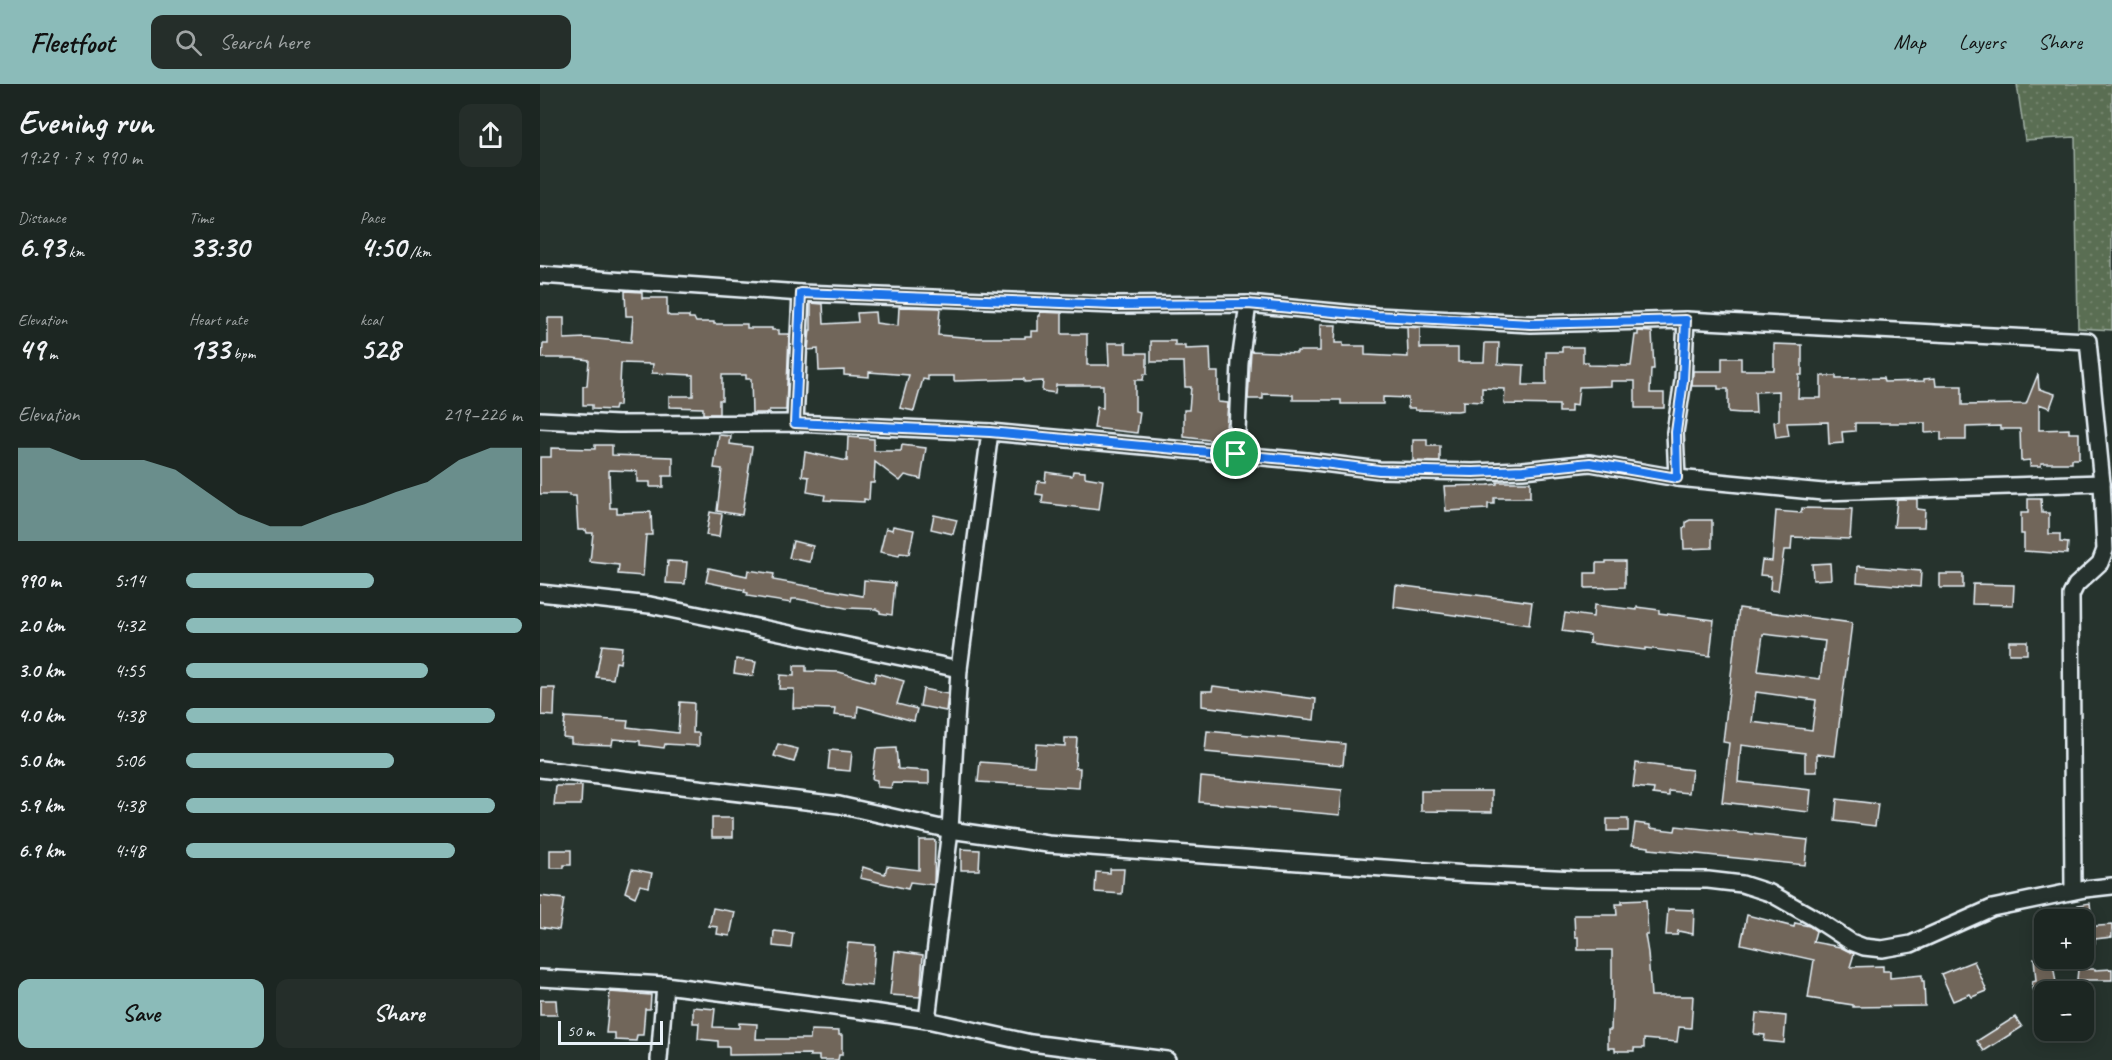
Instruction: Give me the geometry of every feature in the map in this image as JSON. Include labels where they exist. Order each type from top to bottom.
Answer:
[{"type":"street","points":[[540,275],[801,293],[1114,305],[1248,304],[1377,316],[1531,324],[1686,320],[2088,341],[2102,483],[2104,556],[2100,563],[2076,585],[2071,595],[2073,891]]},
{"type":"street","points":[[795,423],[801,293]]},
{"type":"street","points":[[1236,454],[1240,362],[1248,304]]},
{"type":"street","points":[[1677,478],[1676,432],[1683,381],[1686,320]]},
{"type":"street","points":[[540,420],[618,424],[795,423],[990,432],[1236,454],[1379,470],[1473,472],[1523,470],[1590,463],[1677,478],[1823,492],[2102,483]]},
{"type":"street","points":[[927,1020],[950,830],[959,669],[990,432]]},
{"type":"street","points":[[540,593],[650,606],[959,669]]},
{"type":"street","points":[[540,769],[839,805],[950,830],[1048,844],[1434,872],[1576,879],[1708,880],[1742,884],[1770,893],[1851,942],[1864,947],[1882,949],[1911,944],[1992,908],[2073,891],[2112,886]]},
{"type":"street","points":[[540,978],[665,985],[927,1020],[1031,1043],[1167,1060]]},
{"type":"street","points":[[659,1060],[665,985]]},
{"type":"green space","points":[[2017,84],[2112,84],[2112,330],[2078,328],[2075,137],[2025,140]]},
{"type":"building","points":[[625,291],[642,292],[642,298],[667,298],[667,314],[670,316],[689,316],[696,322],[714,322],[714,324],[747,324],[747,328],[772,328],[772,330],[779,330],[779,334],[789,334],[786,410],[752,413],[751,379],[746,379],[746,375],[722,375],[722,400],[719,400],[719,414],[703,414],[703,408],[669,407],[669,396],[693,396],[693,375],[652,373],[653,364],[621,363],[619,406],[615,406],[614,410],[592,409],[592,405],[583,405],[583,386],[587,386],[589,360],[542,358],[543,344],[548,344],[548,318],[564,318],[564,339],[585,338],[631,342],[633,316],[626,316]]},
{"type":"building","points":[[811,303],[823,304],[824,324],[858,322],[857,313],[875,312],[876,323],[898,326],[899,307],[940,308],[938,335],[976,338],[1025,338],[1025,336],[1031,336],[1031,331],[1038,331],[1040,312],[1062,313],[1062,334],[1087,334],[1087,365],[1109,365],[1108,343],[1126,343],[1126,353],[1147,353],[1147,374],[1144,374],[1143,380],[1135,380],[1135,411],[1140,412],[1137,433],[1094,428],[1097,407],[1103,408],[1103,385],[1056,385],[1055,393],[1042,391],[1043,381],[1024,382],[1024,379],[954,381],[954,376],[928,376],[928,380],[923,379],[914,411],[900,408],[909,375],[869,372],[869,377],[844,375],[844,370],[819,371],[818,349],[808,350]]},
{"type":"building","points":[[1320,325],[1336,325],[1335,343],[1343,343],[1343,346],[1365,346],[1365,355],[1408,357],[1407,327],[1420,328],[1420,348],[1458,348],[1458,362],[1484,362],[1485,343],[1499,343],[1498,364],[1524,365],[1523,385],[1546,385],[1546,352],[1562,352],[1562,347],[1583,347],[1583,362],[1588,362],[1588,365],[1631,366],[1635,335],[1638,335],[1638,331],[1652,332],[1654,369],[1651,369],[1650,393],[1664,393],[1664,408],[1635,408],[1635,381],[1611,381],[1611,386],[1579,387],[1577,406],[1571,405],[1571,412],[1559,412],[1559,405],[1504,404],[1505,389],[1482,388],[1482,402],[1463,401],[1463,410],[1457,411],[1415,410],[1415,408],[1408,408],[1408,398],[1383,397],[1383,404],[1341,404],[1341,400],[1293,400],[1293,395],[1263,394],[1263,399],[1248,399],[1251,351],[1297,353],[1297,351],[1320,351]]},
{"type":"building","points":[[1151,341],[1175,341],[1175,346],[1185,346],[1185,349],[1210,348],[1211,372],[1218,372],[1218,402],[1228,403],[1225,442],[1184,437],[1184,410],[1189,410],[1191,387],[1185,387],[1184,362],[1151,362]]},
{"type":"building","points":[[1774,344],[1802,345],[1802,375],[1799,375],[1798,398],[1821,398],[1821,376],[1836,376],[1836,379],[1883,378],[1884,382],[1924,381],[1924,379],[1935,378],[1936,386],[1962,386],[1962,405],[2026,404],[2038,374],[2039,389],[2055,394],[2050,408],[2039,404],[2039,430],[2069,429],[2069,433],[2079,433],[2079,459],[2072,459],[2072,463],[2041,463],[2041,466],[2030,466],[2030,460],[2021,461],[2020,429],[2000,429],[2000,426],[1966,427],[1966,440],[1941,440],[1941,432],[1925,433],[1925,423],[1855,423],[1855,431],[1842,432],[1843,443],[1829,444],[1828,422],[1787,423],[1789,436],[1776,438],[1774,422],[1779,421],[1779,391],[1755,392],[1756,413],[1741,413],[1728,412],[1728,389],[1718,389],[1718,386],[1692,386],[1693,371],[1722,371],[1722,358],[1741,358],[1741,370],[1774,370]]},
{"type":"building","points":[[719,435],[731,436],[730,444],[752,447],[742,515],[717,511],[722,469],[714,468]]},
{"type":"building","points":[[848,437],[874,439],[874,451],[901,451],[902,445],[926,448],[921,479],[905,475],[900,481],[875,462],[874,483],[870,483],[869,500],[864,499],[864,502],[824,500],[825,495],[807,492],[809,477],[802,476],[805,452],[847,461]]},
{"type":"building","points":[[1413,440],[1427,440],[1427,446],[1440,446],[1440,462],[1413,461]]},
{"type":"building","points":[[595,445],[612,445],[612,455],[673,457],[673,476],[663,476],[663,487],[650,487],[650,482],[637,482],[637,471],[609,470],[610,508],[617,508],[617,513],[651,512],[652,535],[646,535],[643,576],[618,574],[619,565],[590,562],[593,533],[578,530],[576,496],[540,494],[540,457],[551,457],[551,448],[595,449]]},
{"type":"building","points":[[1073,471],[1085,472],[1085,477],[1103,480],[1099,510],[1042,503],[1043,495],[1036,494],[1038,481],[1045,482],[1046,472],[1072,476]]},
{"type":"building","points":[[1497,482],[1530,482],[1530,498],[1494,498],[1494,504],[1488,504],[1488,509],[1446,511],[1444,486],[1488,485],[1497,484]]},
{"type":"building","points":[[1897,499],[1917,499],[1917,509],[1925,510],[1924,527],[1894,527]]},
{"type":"building","points":[[2028,499],[2041,499],[2042,513],[2049,513],[2049,534],[2060,534],[2060,542],[2068,543],[2067,554],[2024,551],[2021,513],[2028,513]]},
{"type":"building","points":[[1802,508],[1852,509],[1850,539],[1792,537],[1791,550],[1784,550],[1778,591],[1770,590],[1771,576],[1760,575],[1762,560],[1772,561],[1776,511],[1801,513]]},
{"type":"building","points":[[710,512],[722,514],[719,537],[706,535]]},
{"type":"building","points":[[934,515],[957,520],[953,534],[931,529]]},
{"type":"building","points":[[1690,520],[1712,520],[1712,548],[1684,549],[1683,528]]},
{"type":"building","points":[[893,526],[914,530],[909,554],[900,553],[899,556],[880,552],[886,528],[892,530]]},
{"type":"building","points":[[793,541],[813,546],[810,562],[789,558]]},
{"type":"building","points":[[668,561],[687,562],[685,584],[666,583]]},
{"type":"building","points":[[1606,561],[1625,561],[1625,587],[1585,588],[1585,573],[1596,573],[1596,563],[1606,563]]},
{"type":"building","points":[[1830,563],[1831,579],[1813,580],[1812,564]]},
{"type":"building","points":[[1858,566],[1921,571],[1920,587],[1857,582]]},
{"type":"building","points":[[709,568],[747,576],[748,570],[774,574],[773,580],[863,596],[864,580],[895,583],[892,615],[880,613],[876,609],[846,608],[798,599],[792,599],[791,603],[747,596],[748,593],[744,592],[745,590],[706,582]]},
{"type":"building","points":[[1940,574],[1963,574],[1963,588],[1940,588]]},
{"type":"building","points":[[1973,584],[2014,585],[2013,605],[1972,604]]},
{"type":"building","points":[[1396,585],[1532,602],[1529,625],[1394,607]]},
{"type":"building","points":[[1594,605],[1637,610],[1637,607],[1659,610],[1659,613],[1714,620],[1710,656],[1589,643],[1590,635],[1562,631],[1565,613],[1593,617]]},
{"type":"building","points":[[1739,608],[1852,623],[1835,756],[1817,754],[1817,772],[1805,772],[1805,753],[1741,745],[1738,782],[1811,790],[1809,812],[1722,802],[1729,743],[1723,742]],"holes":[[[1763,634],[1825,641],[1820,679],[1758,671]],[[1756,692],[1816,700],[1812,730],[1752,722]]]},
{"type":"building","points":[[2009,641],[2027,641],[2027,654],[2009,654]]},
{"type":"building","points":[[602,645],[622,647],[620,663],[616,662],[613,679],[596,677]]},
{"type":"building","points":[[736,659],[756,662],[753,676],[734,673]]},
{"type":"building","points":[[794,666],[806,666],[806,671],[839,672],[874,682],[876,673],[904,681],[897,704],[917,709],[914,721],[858,706],[857,717],[834,715],[835,709],[793,708],[794,689],[779,689],[780,675],[794,676]]},
{"type":"building","points":[[1213,686],[1316,699],[1314,720],[1202,706],[1202,691],[1212,691]]},
{"type":"building","points":[[542,688],[555,688],[554,716],[541,715]]},
{"type":"building","points":[[923,689],[948,694],[946,711],[920,706]]},
{"type":"building","points":[[680,702],[694,703],[693,733],[699,733],[699,746],[665,744],[664,748],[640,745],[640,741],[613,739],[612,745],[584,744],[571,743],[571,738],[563,737],[565,717],[628,721],[627,727],[678,733]]},
{"type":"building","points":[[1207,731],[1345,744],[1343,765],[1205,752]]},
{"type":"building","points":[[1065,738],[1077,738],[1075,768],[1080,768],[1079,788],[978,782],[980,762],[1034,766],[1036,744],[1065,746]]},
{"type":"building","points":[[778,744],[798,749],[794,762],[774,756]]},
{"type":"building","points":[[896,748],[898,769],[929,771],[929,784],[892,783],[891,788],[877,787],[877,780],[872,779],[876,749]]},
{"type":"building","points":[[830,750],[852,752],[850,771],[828,769]]},
{"type":"building","points":[[1636,763],[1692,770],[1689,793],[1669,791],[1669,796],[1653,794],[1654,789],[1633,787]]},
{"type":"building","points":[[1201,777],[1342,790],[1340,815],[1199,802]]},
{"type":"building","points":[[556,786],[582,786],[581,805],[554,805]]},
{"type":"building","points":[[1421,791],[1492,791],[1492,812],[1421,811]]},
{"type":"building","points":[[1837,799],[1878,804],[1875,826],[1835,821]]},
{"type":"building","points":[[712,818],[733,818],[733,837],[712,837]]},
{"type":"building","points":[[1607,819],[1628,819],[1628,831],[1607,831]]},
{"type":"building","points":[[1635,823],[1650,825],[1650,828],[1675,831],[1676,826],[1808,840],[1805,865],[1649,849],[1649,847],[1632,845]]},
{"type":"building","points":[[919,840],[935,840],[934,885],[910,882],[908,889],[860,878],[863,867],[885,874],[887,866],[919,870]]},
{"type":"building","points":[[961,849],[980,850],[979,870],[961,870]]},
{"type":"building","points":[[550,850],[571,850],[571,865],[564,865],[564,868],[550,868]]},
{"type":"building","points":[[632,869],[652,873],[649,887],[640,885],[635,897],[625,892]]},
{"type":"building","points":[[1110,869],[1124,869],[1122,894],[1095,892],[1096,872],[1110,873]]},
{"type":"building","points":[[540,896],[564,899],[559,930],[540,927]]},
{"type":"building","points":[[1646,900],[1648,935],[1645,935],[1651,996],[1693,996],[1691,1028],[1679,1027],[1677,1042],[1644,1039],[1644,1048],[1634,1048],[1634,1051],[1615,1051],[1615,1048],[1608,1048],[1608,1030],[1611,1030],[1612,950],[1578,950],[1574,915],[1617,915],[1616,904],[1622,904],[1622,901]]},
{"type":"building","points":[[2090,903],[2091,909],[2079,909],[2078,905]]},
{"type":"building","points":[[713,908],[735,912],[730,936],[717,934],[718,927],[709,926]]},
{"type":"building","points":[[1668,909],[1694,910],[1693,934],[1678,931],[1677,935],[1666,935]]},
{"type":"building","points":[[1747,915],[1794,927],[1795,923],[1809,926],[1816,931],[1813,942],[1840,947],[1854,954],[1850,967],[1883,966],[1883,971],[1890,971],[1890,978],[1922,975],[1925,1006],[1853,1007],[1853,1005],[1808,998],[1814,960],[1741,944]]},
{"type":"building","points":[[2112,925],[2112,937],[2095,939],[2094,943],[2094,926]]},
{"type":"building","points":[[774,931],[793,933],[791,948],[773,946]]},
{"type":"building","points":[[848,943],[875,945],[872,986],[842,983]]},
{"type":"building","points":[[895,951],[923,955],[920,997],[890,995]]},
{"type":"building","points":[[1974,961],[1987,991],[1972,997],[1970,994],[1953,1001],[1941,974]]},
{"type":"building","points":[[2035,969],[2054,969],[2056,981],[2036,981]]},
{"type":"building","points":[[2078,969],[2112,969],[2112,980],[2077,980]]},
{"type":"building","points":[[610,992],[651,995],[650,1009],[645,1009],[643,1035],[637,1035],[636,1041],[615,1040],[615,1033],[606,1033]]},
{"type":"building","points":[[540,1000],[556,1000],[557,1015],[540,1015]]},
{"type":"building","points":[[693,1007],[715,1009],[713,1027],[739,1028],[739,1023],[757,1024],[756,1039],[810,1039],[811,1030],[839,1031],[839,1035],[842,1035],[842,1055],[839,1055],[838,1060],[819,1060],[819,1056],[810,1056],[810,1054],[729,1055],[729,1047],[718,1047],[718,1041],[698,1039],[699,1023],[693,1023]]},
{"type":"building","points":[[1756,1013],[1786,1016],[1784,1043],[1764,1041],[1765,1035],[1754,1034]]},
{"type":"building","points":[[2015,1017],[2022,1027],[1984,1051],[1977,1041]]},
{"type":"route","points":[[801,293],[1114,305],[1248,304],[1377,316],[1531,324],[1686,320],[1683,381],[1676,432],[1677,478],[1590,463],[1523,470],[1473,472],[1379,470],[1236,454],[990,432],[795,423],[801,293]]}]
